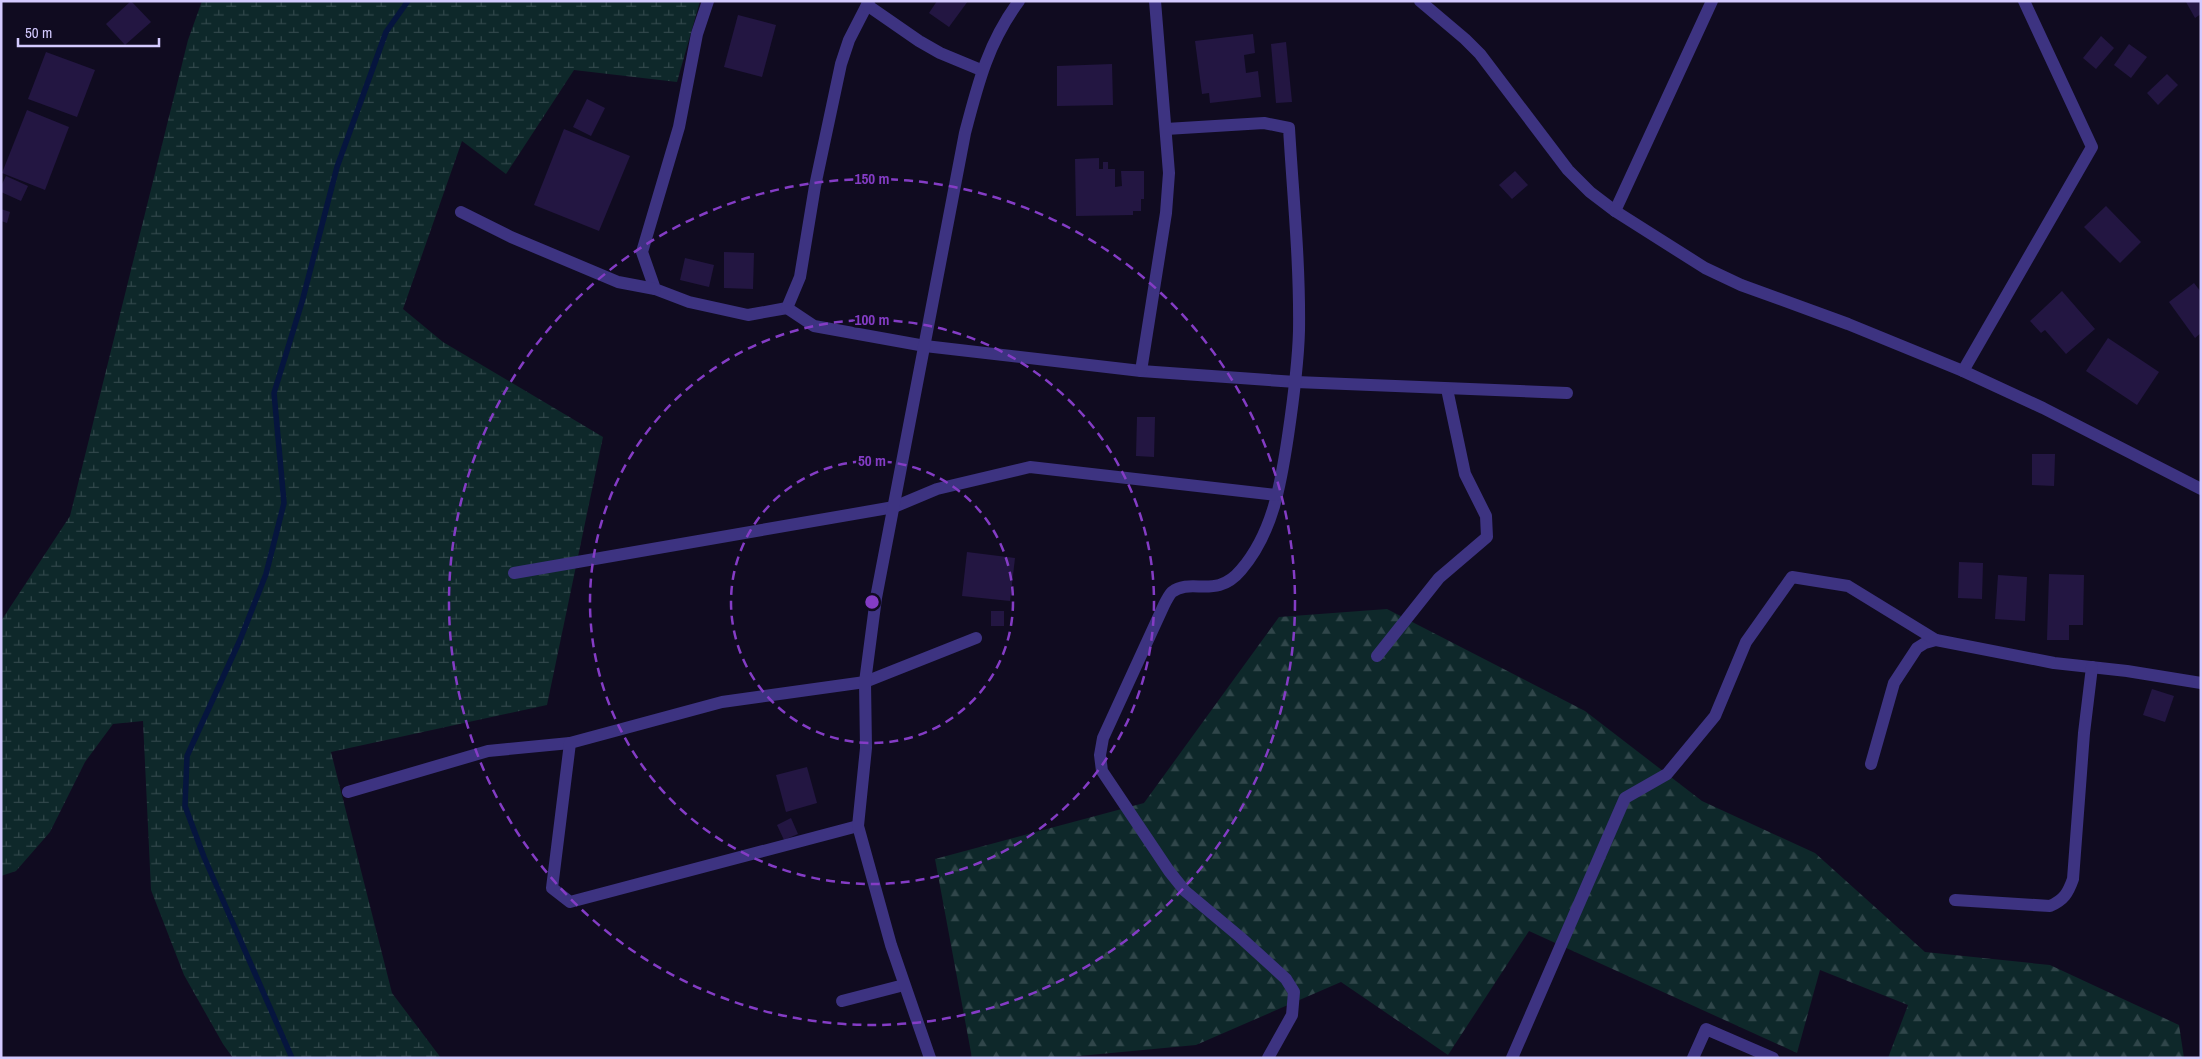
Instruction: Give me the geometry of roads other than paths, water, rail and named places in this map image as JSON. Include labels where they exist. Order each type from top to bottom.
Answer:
[{"type":"street","points":[[654,288],[642,252],[680,127],[697,34],[708,1]]},
{"type":"street","points":[[930,1058],[904,985],[858,826],[866,748],[865,682],[876,598],[965,133],[981,70],[1002,24],[1019,1]]},
{"type":"street","points":[[1141,371],[1166,213],[1169,173],[1155,1]]},
{"type":"street","points":[[1420,1],[1475,49],[1568,170],[1590,192],[1615,211],[1705,268],[1741,286],[1848,324],[1963,371],[2043,408],[2201,489]]},
{"type":"street","points":[[1615,211],[1712,1]]},
{"type":"street","points":[[1963,371],[2092,147],[2024,1]]},
{"type":"street","points":[[787,308],[800,277],[815,186],[841,64],[849,40],[868,3],[919,41],[940,53],[981,70]]},
{"type":"street","points":[[1166,128],[1264,123],[1289,128],[1299,280],[1296,382],[1282,479],[1273,512],[1261,539],[1241,570],[1226,583],[1213,588],[1182,587],[1171,593],[1164,604],[1103,738],[1100,754],[1102,771],[1169,871],[1185,891],[1240,937],[1286,980],[1294,992],[1295,1003],[1292,1015],[1268,1058]]},
{"type":"street","points":[[461,212],[511,237],[618,282],[654,288],[689,302],[748,315],[787,308],[814,326],[925,346],[1141,371],[1296,382],[1567,394]]},
{"type":"street","points":[[1377,656],[1439,578],[1487,537],[1486,516],[1465,474],[1448,389]]},
{"type":"street","points":[[514,572],[894,507],[936,489],[1030,467],[1277,496]]},
{"type":"street","points":[[1512,1058],[1625,798],[1667,774],[1715,716],[1746,642],[1792,577],[1848,586],[1936,640],[2054,663],[2201,683]]},
{"type":"street","points":[[348,792],[488,751],[570,743],[722,702],[865,682],[976,638]]},
{"type":"street","points":[[1870,764],[1894,683],[1917,648],[1925,643],[1936,640]]},
{"type":"street","points":[[1955,900],[2050,906],[2061,902],[2068,892],[2073,879],[2084,733],[2092,667]]},
{"type":"street","points":[[570,743],[552,888],[570,902],[858,826]]},
{"type":"street","points":[[842,1002],[904,985]]},
{"type":"street","points":[[1693,1058],[1706,1029],[1773,1058]]},
{"type":"waterway","points":[[292,1058],[204,857],[185,806],[187,756],[240,640],[266,574],[284,503],[274,393],[302,302],[337,167],[386,32],[408,1]]}]
